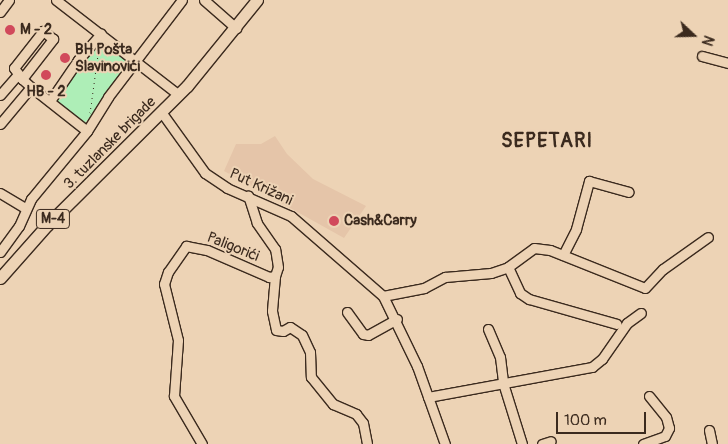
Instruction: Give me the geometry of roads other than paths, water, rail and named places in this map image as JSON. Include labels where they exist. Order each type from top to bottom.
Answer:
[{"type":"main road","name":"M-4","points":[[179,95],[258,0]]},
{"type":"main road","name":"3. tuzlanske brigade","points":[[0,278],[47,225],[179,95]]},
{"type":"street","points":[[0,12],[9,0]]},
{"type":"street","points":[[56,0],[179,95]]},
{"type":"street","points":[[0,252],[19,226],[26,208],[87,131],[182,0]]},
{"type":"street","points":[[204,0],[236,28]]},
{"type":"street","points":[[0,95],[20,76],[54,39],[43,31],[14,68],[20,76],[31,86],[87,131]]},
{"type":"street","points":[[50,101],[101,34]]},
{"type":"street","points":[[702,56],[728,63]]},
{"type":"street","points":[[0,124],[31,86]]},
{"type":"street","name":"Put Križani","points":[[162,112],[205,173],[227,188],[248,195],[291,216],[383,296],[397,319],[445,444]]},
{"type":"street","points":[[564,255],[576,230],[589,181],[629,192]]},
{"type":"street","points":[[0,193],[26,208]]},
{"type":"street","name":"Paligorići","points":[[202,444],[174,396],[179,350],[172,308],[164,284],[168,272],[186,246],[207,250],[269,277],[275,276],[278,267],[275,249],[257,223],[248,195]]},
{"type":"street","points":[[383,296],[424,288],[444,276],[491,273],[508,267],[534,248],[564,255],[645,288],[663,269],[708,237]]},
{"type":"street","points":[[508,267],[520,294],[530,299],[617,324]]},
{"type":"street","points":[[275,276],[272,311],[276,330],[283,331],[290,327],[302,335],[310,352],[310,377],[333,404],[356,414],[363,423],[367,444]]},
{"type":"street","points":[[347,312],[363,334],[368,335],[397,319]]},
{"type":"street","points":[[428,397],[592,367],[602,359],[628,322],[641,313]]},
{"type":"street","points":[[488,329],[500,357],[503,383],[522,444]]},
{"type":"street","points":[[643,444],[665,436],[669,428],[666,417],[649,396]]},
{"type":"street","points":[[709,430],[712,444]]},
{"type":"place","name":"M - 2","points":[[10,30]]},
{"type":"place","name":"BH Pošta Slavinovići","points":[[65,58]]},
{"type":"place","name":"HB - 2","points":[[46,75]]},
{"type":"place","name":"Cash&Carry","points":[[334,221]]},
{"type":"district","name":"SEPETARI","points":[[547,140]]}]
